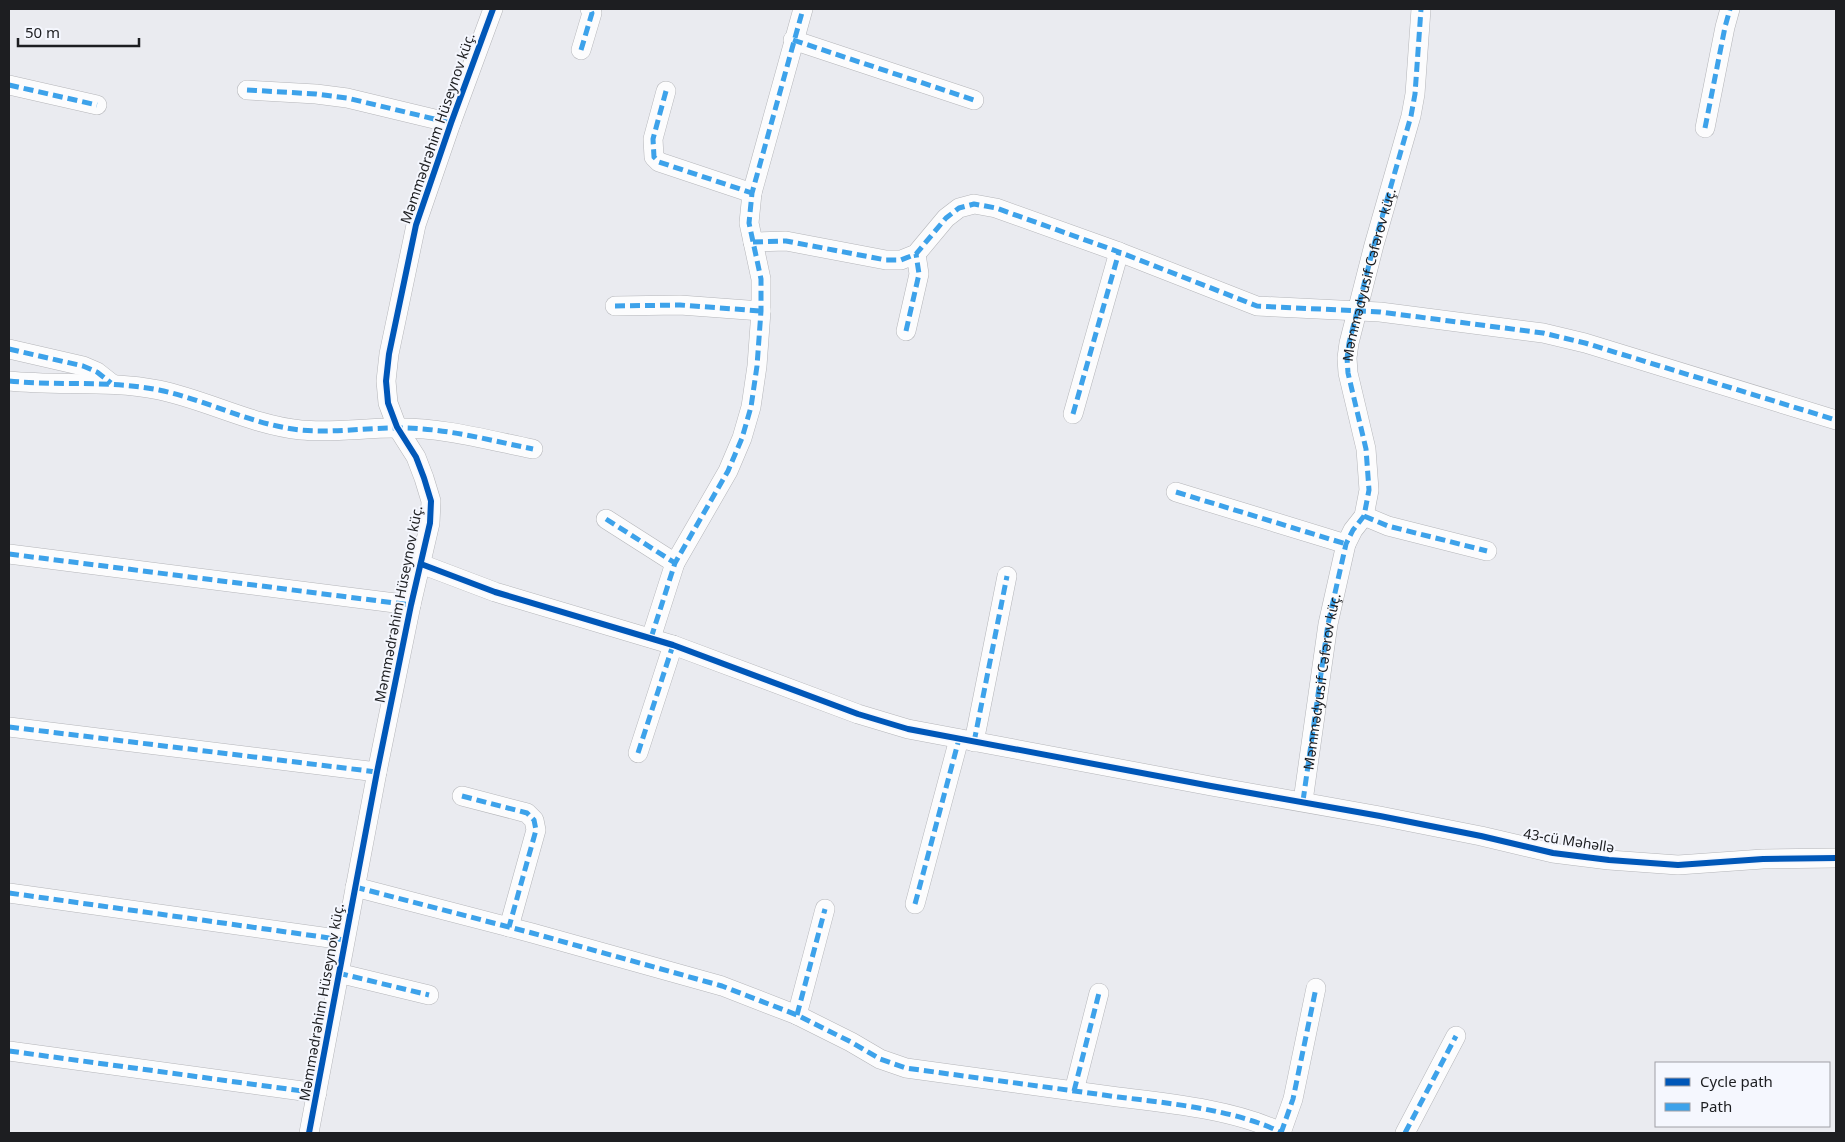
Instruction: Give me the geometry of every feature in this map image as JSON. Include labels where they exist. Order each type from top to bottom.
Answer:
[{"type":"street","name":"Məmmədrəhim Hüseynov küç.","points":[[309,1133],[377,772],[411,605],[430,523],[431,501],[424,478],[416,457],[397,428],[388,403],[386,381],[390,354],[416,225],[451,122],[493,9]]},
{"type":"street","points":[[582,50],[592,13],[590,9]]},
{"type":"street","points":[[650,638],[675,563],[728,471],[742,438],[751,407],[762,310],[761,279],[749,223],[752,193],[803,9]]},
{"type":"street","name":"Məmmədyusif Cəfərov küç.","points":[[1303,801],[1328,624],[1346,544],[1353,530],[1364,516],[1369,490],[1366,449],[1348,374],[1347,358],[1374,245],[1411,116],[1415,94],[1422,9]]},
{"type":"street","points":[[1705,128],[1730,9]]},
{"type":"street","points":[[793,40],[974,100]]},
{"type":"street","points":[[9,85],[97,105]]},
{"type":"street","points":[[247,90],[316,94],[347,98],[451,122]]},
{"type":"street","points":[[666,91],[653,139],[654,157],[659,162],[752,193]]},
{"type":"street","points":[[753,242],[786,241],[886,260],[901,260],[916,254],[946,218],[959,208],[974,204],[996,208],[1119,252],[1257,306],[1357,311],[1544,333],[1836,420]]},
{"type":"street","points":[[1073,414],[1119,252]]},
{"type":"street","points":[[906,331],[919,274],[916,254]]},
{"type":"street","points":[[614,306],[680,305],[762,310]]},
{"type":"street","points":[[9,349],[83,366],[97,372],[111,383]]},
{"type":"street","points":[[9,381],[36,384],[111,383],[160,390],[273,425],[300,430],[397,428],[458,433],[533,449]]},
{"type":"street","points":[[1176,492],[1346,544]]},
{"type":"street","points":[[1364,516],[1388,526],[1487,551]]},
{"type":"street","points":[[606,519],[675,563]]},
{"type":"street","points":[[9,554],[411,605]]},
{"type":"street","name":"43-cü Məhəllə","points":[[421,564],[495,592],[673,645],[858,714],[908,729],[1211,786],[1303,801],[1481,836],[1553,853],[1609,860],[1678,864],[1763,859],[1836,858]]},
{"type":"street","points":[[915,904],[966,740],[1007,576]]},
{"type":"street","points":[[638,754],[673,645]]},
{"type":"street","points":[[9,727],[377,772]]},
{"type":"street","points":[[462,796],[527,813],[534,820],[536,830],[509,927]]},
{"type":"street","points":[[355,887],[509,927],[714,984],[797,1015],[880,1059],[906,1068],[1207,1110],[1261,1123],[1281,1133],[1293,1099],[1316,988]]},
{"type":"street","points":[[9,893],[344,940]]},
{"type":"street","points":[[797,1015],[825,909]]},
{"type":"street","points":[[338,974],[428,995]]},
{"type":"street","points":[[1074,1091],[1099,993]]},
{"type":"street","points":[[1405,1133],[1456,1036]]},
{"type":"street","points":[[9,1051],[317,1093]]},
{"type":"marked path","points":[[581,50],[592,13],[590,9]]},
{"type":"marked path","points":[[651,638],[675,563],[728,471],[742,438],[751,407],[757,366],[761,311],[761,279],[749,223],[752,193],[803,9]]},
{"type":"marked path","points":[[1303,801],[1328,624],[1346,544],[1353,530],[1364,516],[1369,490],[1366,449],[1348,373],[1349,343],[1374,245],[1411,116],[1415,94],[1421,9]]},
{"type":"marked path","points":[[1705,128],[1730,9]]},
{"type":"marked path","points":[[793,40],[974,100]]},
{"type":"marked path","points":[[9,85],[97,105]]},
{"type":"marked path","points":[[247,90],[316,94],[347,98],[451,123]]},
{"type":"marked path","points":[[666,91],[653,139],[654,157],[659,162],[752,193]]},
{"type":"marked path","points":[[753,242],[786,241],[886,260],[901,260],[916,254],[946,218],[959,208],[974,204],[996,208],[1119,252],[1257,306],[1380,312],[1543,333],[1585,343],[1836,420]]},
{"type":"marked path","points":[[1073,414],[1119,252]]},
{"type":"marked path","points":[[906,331],[919,274],[916,254]]},
{"type":"marked path","points":[[615,306],[680,305],[761,311]]},
{"type":"marked path","points":[[9,349],[83,366],[97,372],[111,383]]},
{"type":"marked path","points":[[9,381],[122,385],[159,390],[177,394],[247,418],[301,430],[413,428],[465,435],[533,449]]},
{"type":"marked path","points":[[1176,492],[1346,544]]},
{"type":"marked path","points":[[1364,516],[1388,526],[1487,551]]},
{"type":"marked path","points":[[606,519],[675,563]]},
{"type":"marked path","points":[[9,554],[411,605]]},
{"type":"marked path","points":[[974,742],[1007,576]]},
{"type":"marked path","points":[[638,753],[673,645]]},
{"type":"marked path","points":[[9,727],[377,772]]},
{"type":"marked path","points":[[915,904],[959,739]]},
{"type":"marked path","points":[[462,796],[527,813],[534,820],[536,830],[509,927]]},
{"type":"marked path","points":[[355,887],[532,933],[722,986],[797,1015],[880,1059],[906,1068],[1202,1109],[1245,1119],[1282,1133]]},
{"type":"marked path","points":[[9,893],[344,940]]},
{"type":"marked path","points":[[797,1015],[825,909]]},
{"type":"marked path","points":[[338,973],[429,995]]},
{"type":"marked path","points":[[1281,1133],[1293,1099],[1316,988]]},
{"type":"marked path","points":[[1074,1091],[1099,993]]},
{"type":"marked path","points":[[1405,1133],[1456,1036]]},
{"type":"marked path","points":[[9,1051],[317,1093]]},
{"type":"cycle path","points":[[309,1133],[377,772],[411,605],[430,523],[431,501],[424,478],[416,457],[397,427],[388,403],[386,381],[389,354],[416,225],[493,9]]},
{"type":"cycle path","points":[[421,564],[495,592],[673,645],[858,714],[908,729],[1380,816],[1481,836],[1553,853],[1609,860],[1678,865],[1763,859],[1836,858]]}]
